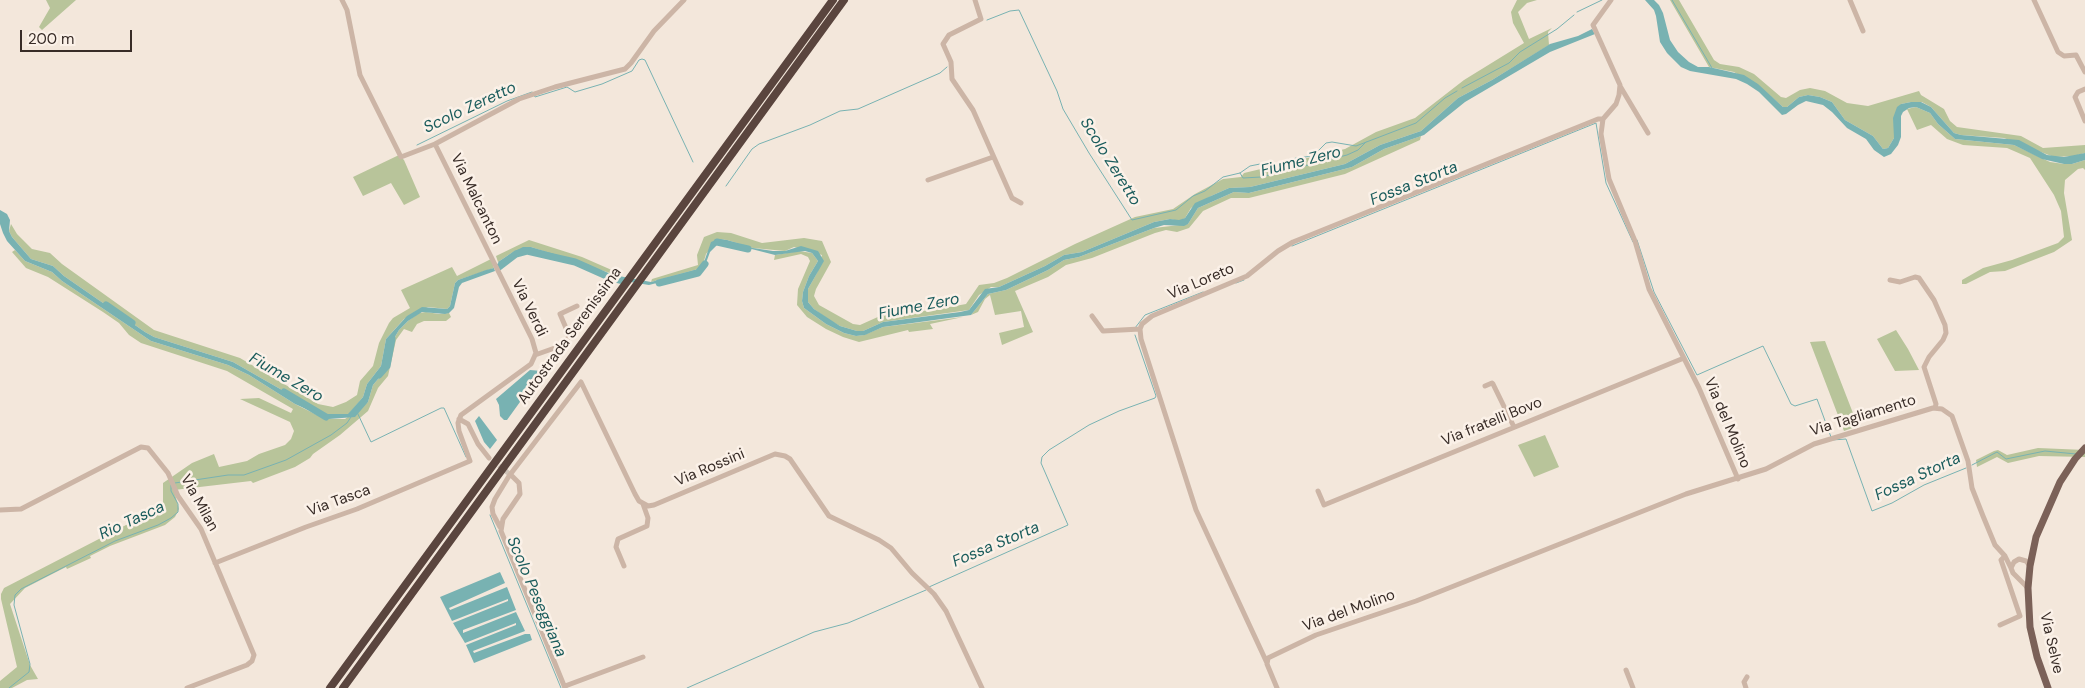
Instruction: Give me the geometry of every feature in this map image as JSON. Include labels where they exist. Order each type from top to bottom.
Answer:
[{"type":"highway","name":"Autostrada Serenissima","points":[[330,688],[833,0]]},
{"type":"highway","name":"Autostrada Serenissima","points":[[343,688],[844,0]]},
{"type":"main road","name":"Via Selve","points":[[2048,688],[2037,657],[2030,627],[2028,588],[2032,553],[2036,537],[2060,482],[2084,449]]},
{"type":"street","points":[[342,0],[347,10],[360,75],[402,157],[435,144]]},
{"type":"street","name":"Via Malcanton","points":[[494,264],[435,144],[512,102],[534,94],[625,69],[631,64],[654,31],[684,0]]},
{"type":"street","points":[[976,0],[981,19],[949,35],[943,44],[950,62],[952,79],[973,110],[1012,198],[1021,203]]},
{"type":"street","points":[[1611,0],[1593,23],[1595,31],[1620,85],[1648,133]]},
{"type":"street","points":[[1850,0],[1863,31]]},
{"type":"street","points":[[2034,0],[2058,52],[2064,56],[2076,55],[2085,72]]},
{"type":"street","points":[[1603,119],[1616,104],[1620,95],[1620,85]]},
{"type":"street","points":[[2085,89],[2078,92],[2075,97],[2085,122]]},
{"type":"street","name":"Via Loreto","points":[[1140,329],[1146,320],[1152,316],[1247,276],[1278,251],[1293,242],[1598,119],[1603,119]]},
{"type":"street","name":"Via del Molino","points":[[1267,664],[1268,658],[1316,635],[1416,601],[1686,494],[1738,478],[1699,388],[1649,289],[1634,241],[1615,196],[1603,149],[1601,134],[1603,119]]},
{"type":"street","points":[[928,180],[993,157]]},
{"type":"street","name":"Via Verdi","points":[[459,419],[469,407],[505,384],[531,364],[535,355],[532,339],[494,264]]},
{"type":"street","points":[[1890,280],[1900,282],[1915,277],[1919,278],[1934,300],[1945,324],[1946,333],[1943,340],[1924,367],[1936,404],[1935,408]]},
{"type":"street","points":[[535,355],[566,344],[569,335],[560,314],[577,306]]},
{"type":"street","points":[[1092,316],[1103,331],[1140,329],[1141,339],[1154,382],[1196,510],[1277,688]]},
{"type":"street","name":"Via fratelli Bovo","points":[[1318,492],[1324,505],[1684,358]]},
{"type":"street","points":[[624,566],[616,547],[618,539],[647,526],[648,518],[643,504],[634,494],[581,382],[509,476],[495,499],[492,507],[493,514],[565,687],[643,657]]},
{"type":"street","points":[[1485,386],[1493,384],[1514,427]]},
{"type":"street","name":"Via Tagliamento","points":[[1738,478],[1766,469],[1808,446],[1935,408],[1942,409],[1952,416],[1968,461],[1972,488],[1995,545],[2006,556]]},
{"type":"street","points":[[459,419],[468,424],[478,444],[489,458]]},
{"type":"street","name":"Via Tasca","points":[[215,563],[357,509],[470,461],[459,431],[459,419]]},
{"type":"street","name":"Via Milan","points":[[0,510],[21,509],[141,447],[148,448],[174,484],[178,496],[201,530],[254,655],[252,661],[247,665],[186,688]]},
{"type":"street","name":"Via Rossini","points":[[643,504],[654,505],[775,454],[781,454],[790,459],[829,516],[879,540],[891,548],[928,588],[946,611],[985,687]]},
{"type":"street","points":[[500,527],[503,519],[520,494],[519,483],[512,476]]},
{"type":"street","points":[[2011,568],[2019,560],[2032,553]]},
{"type":"street","points":[[2006,556],[2019,560],[2030,569],[2019,577]]},
{"type":"street","points":[[2006,556],[2013,573],[2028,588]]},
{"type":"street","name":"Via Selve","points":[[2000,625],[2020,616],[2001,560],[2006,556]]},
{"type":"street","points":[[1626,670],[1633,688]]},
{"type":"street","points":[[1746,688],[1744,682],[1747,677]]},
{"type":"green space","points":[[46,0],[76,0],[42,30],[39,27],[50,8]]},
{"type":"green space","points":[[1517,0],[1537,0],[1527,3],[1518,12],[1529,39],[1552,28],[1548,32],[1549,45],[1492,80],[1458,98],[1421,131],[1380,145],[1345,164],[1250,187],[1229,188],[1191,208],[1185,218],[1179,221],[1170,219],[1154,222],[1082,252],[1064,255],[999,287],[991,287],[979,295],[969,310],[883,322],[863,331],[857,331],[840,326],[829,320],[808,302],[808,289],[817,273],[822,255],[794,247],[785,251],[753,248],[718,239],[706,254],[702,268],[651,282],[652,279],[698,265],[697,255],[704,237],[717,232],[731,233],[762,243],[804,238],[822,241],[831,262],[814,296],[819,305],[853,324],[860,325],[880,316],[966,304],[979,285],[994,283],[1007,278],[1135,217],[1173,209],[1195,194],[1223,179],[1241,177],[1244,173],[1345,149],[1376,132],[1415,118],[1464,80],[1524,43],[1513,23],[1511,12]]},
{"type":"green space","points":[[1670,0],[1679,0],[1714,60],[1720,64],[1739,67],[1754,74],[1781,97],[1786,98],[1800,90],[1810,88],[1825,91],[1847,103],[1868,106],[1919,91],[1921,95],[1944,109],[1950,121],[1957,127],[2021,136],[2043,148],[2085,145],[2085,153],[2074,156],[2054,157],[2004,138],[1954,133],[1931,107],[1922,102],[1901,104],[1894,138],[1888,148],[1883,149],[1873,136],[1845,120],[1832,102],[1808,95],[1799,97],[1787,107],[1783,107],[1767,93],[1734,72],[1709,67]]},
{"type":"green space","points":[[1916,107],[1930,113],[1938,124],[1955,139],[2014,145],[2050,162],[2072,164],[2085,160],[2085,170],[2083,168],[2078,169],[2065,180],[2064,193],[2072,240],[2054,252],[2005,271],[1990,272],[1966,284],[1962,284],[1962,280],[1983,268],[2012,260],[2058,243],[2064,237],[2061,211],[2054,195],[2030,158],[2007,148],[1963,145],[1947,139],[1931,125],[1917,130],[1907,109]]},
{"type":"green space","points":[[1421,136],[1420,140],[1345,174],[1249,198],[1231,198],[1203,211],[1189,228],[1177,232],[1166,230],[1155,233],[1092,258],[1066,265],[1048,277],[1015,291],[1033,332],[1002,345],[999,333],[1024,327],[1021,311],[995,315],[990,295],[985,299],[978,312],[971,315],[988,294],[1006,290],[1048,270],[1064,260],[1079,257],[1154,228],[1188,224],[1198,208],[1234,192],[1249,193],[1352,167],[1384,149]]},
{"type":"green space","points":[[399,155],[404,160],[420,197],[404,205],[391,183],[363,196],[353,177]]},
{"type":"green space","points":[[11,224],[17,234],[32,249],[50,253],[62,264],[154,330],[240,358],[318,404],[333,407],[357,395],[360,381],[373,366],[379,343],[389,323],[393,318],[410,308],[401,290],[452,267],[457,276],[491,259],[494,268],[458,280],[455,283],[450,306],[447,309],[428,307],[404,319],[386,339],[381,366],[367,384],[363,397],[348,415],[324,414],[233,362],[154,337],[145,332],[64,276],[53,266],[31,259],[12,237],[9,231]]},
{"type":"green space","points":[[529,240],[582,257],[614,271],[616,275],[531,247],[513,252],[498,262],[496,256]]},
{"type":"green space","points":[[15,250],[25,261],[52,272],[62,281],[151,341],[228,365],[325,419],[345,419],[368,402],[373,385],[384,372],[389,347],[399,330],[408,321],[419,313],[426,312],[449,313],[451,317],[446,321],[424,321],[417,324],[412,332],[404,329],[396,340],[388,376],[378,388],[368,411],[310,458],[295,467],[253,483],[251,481],[174,490],[179,509],[175,517],[165,525],[110,546],[90,556],[91,558],[67,569],[66,567],[25,588],[10,604],[30,665],[38,679],[27,680],[12,688],[0,688],[0,681],[17,667],[1,599],[4,588],[126,525],[155,515],[163,510],[163,483],[192,463],[214,454],[219,467],[247,461],[259,454],[285,445],[291,439],[294,431],[290,422],[240,399],[259,398],[291,413],[293,409],[227,371],[141,343],[129,335],[119,323],[103,312],[48,277],[26,268],[12,252]]},
{"type":"green space","points":[[799,251],[812,253],[818,261],[809,276],[803,292],[802,301],[804,308],[826,324],[844,333],[856,336],[864,335],[883,327],[963,317],[930,324],[933,329],[909,332],[908,330],[859,342],[843,337],[807,317],[797,305],[798,289],[810,261],[808,257],[801,254],[774,260],[775,255]]},
{"type":"green space","points":[[1896,330],[1919,370],[1895,371],[1877,339]]},
{"type":"green space","points":[[1825,341],[1858,426],[1844,431],[1810,342]]},
{"type":"green space","points":[[1545,435],[1559,467],[1534,477],[1518,445]]},
{"type":"green space","points":[[2038,448],[2085,450],[2085,457],[2039,456],[2008,463],[1997,457],[1977,467],[1976,460],[1994,451],[1998,450],[2007,455]]},
{"type":"water","points":[[1645,0],[1654,0],[1659,5],[1670,40],[1678,52],[1689,62],[1698,67],[1709,67],[1744,75],[1758,84],[1783,107],[1787,107],[1799,97],[1808,95],[1832,102],[1845,120],[1873,136],[1883,149],[1888,148],[1894,138],[1893,118],[1897,107],[1901,104],[1921,102],[1931,107],[1954,133],[2019,140],[2047,155],[2064,157],[2085,153],[2085,160],[2064,164],[2042,159],[2014,145],[1955,139],[1938,124],[1930,113],[1916,107],[1909,108],[1903,112],[1901,116],[1901,137],[1898,145],[1891,154],[1884,157],[1874,150],[1866,139],[1847,128],[1823,105],[1806,101],[1782,115],[1759,92],[1747,84],[1736,79],[1690,71],[1681,67],[1667,53],[1660,42],[1654,10]]},
{"type":"water","points":[[1592,29],[1595,34],[1550,52],[1465,102],[1424,135],[1384,149],[1352,167],[1249,193],[1234,192],[1198,208],[1188,224],[1184,226],[1164,225],[1154,228],[1079,257],[1064,260],[1048,270],[1006,290],[988,294],[971,315],[883,327],[865,335],[856,336],[844,333],[826,324],[804,308],[802,301],[803,292],[809,276],[818,261],[812,253],[805,251],[775,255],[728,243],[719,243],[710,252],[703,271],[649,285],[612,279],[575,262],[530,250],[518,252],[500,266],[498,262],[523,247],[531,247],[587,264],[608,274],[651,282],[702,268],[711,242],[718,239],[773,251],[785,251],[801,246],[818,251],[824,261],[808,289],[808,302],[814,309],[840,326],[863,331],[883,322],[960,312],[969,310],[985,289],[999,287],[1064,255],[1082,252],[1154,222],[1185,218],[1195,203],[1229,188],[1250,187],[1345,164],[1380,145],[1421,131],[1458,98],[1492,80],[1550,44],[1578,36]]},
{"type":"water","points":[[0,210],[7,214],[10,220],[9,231],[12,237],[31,259],[53,266],[64,276],[145,332],[154,337],[233,362],[324,414],[348,414],[363,397],[367,384],[381,366],[386,339],[407,316],[422,307],[447,309],[450,306],[455,283],[458,280],[494,268],[495,271],[462,283],[459,287],[454,308],[449,313],[422,312],[408,321],[399,330],[389,347],[384,372],[373,385],[368,402],[355,417],[329,419],[295,404],[249,375],[228,365],[151,341],[62,281],[52,272],[25,261],[7,241],[3,233],[0,224]]},
{"type":"water","points":[[530,370],[542,371],[538,378],[527,386],[525,395],[507,420],[504,420],[500,416],[499,405],[496,399]]},
{"type":"water","points":[[479,416],[497,440],[490,449],[484,442],[475,421]]},
{"type":"water","points":[[500,572],[505,583],[449,608],[450,610],[507,587],[516,610],[463,630],[463,633],[516,612],[525,631],[473,651],[474,653],[525,634],[530,634],[532,640],[474,663],[466,645],[516,625],[516,623],[465,643],[453,623],[508,601],[508,599],[452,621],[440,597]]},
{"type":"waterway","name":"Scolo Zeretto","points":[[1577,12],[1602,0]]},
{"type":"waterway","name":"Scolo Zeretto","points":[[1672,0],[1712,68]]},
{"type":"waterway","name":"Scolo Zeretto","points":[[987,20],[1010,11],[1019,10],[1057,91],[1063,109],[1132,220],[1176,210],[1193,196],[1205,191],[1223,177],[1240,173],[1250,166],[1260,164],[1278,165],[1296,158],[1313,156],[1326,143],[1332,142],[1356,146],[1416,123],[1445,98],[1457,91]]},
{"type":"waterway","name":"Scolo Zeretto","points":[[1462,88],[1509,63],[1520,52],[1557,29],[1574,15]]},
{"type":"waterway","name":"Scolo Zeretto","points":[[534,95],[535,97],[567,87],[575,92],[602,84],[632,71],[639,60],[645,60],[693,162]]},
{"type":"waterway","name":"Scolo Zeretto","points":[[726,186],[752,149],[759,144],[810,125],[840,111],[858,109],[940,73],[947,67]]},
{"type":"waterway","name":"Scolo Zeretto","points":[[417,145],[507,101],[532,92]]},
{"type":"waterway","name":"Fossa Storta","points":[[1292,246],[1596,123],[1606,183],[1633,242]]},
{"type":"waterway","points":[[1240,173],[1243,178],[1261,177],[1347,155],[1358,150],[1366,142]]},
{"type":"waterway","name":"Fossa Storta","points":[[1637,240],[1654,292],[1697,375],[1763,346],[1791,404],[1795,406],[1817,399],[1831,437]]},
{"type":"waterway","name":"Fiume Zero","points":[[717,242],[748,249]]},
{"type":"waterway","name":"Fiume Zero","points":[[499,267],[516,254],[527,251],[575,262],[611,278],[624,281]]},
{"type":"waterway","name":"Fiume Zero","points":[[659,283],[698,273],[705,264]]},
{"type":"waterway","name":"Fossa Storta","points":[[1236,283],[1244,280]]},
{"type":"waterway","name":"Fossa Storta","points":[[1135,328],[1145,315],[1203,292]]},
{"type":"waterway","name":"Fiume Zero","points":[[106,305],[132,323]]},
{"type":"waterway","name":"Fossa Storta","points":[[929,587],[1068,525],[1041,463],[1042,457],[1049,450],[1089,425],[1119,411],[1155,398],[1156,396],[1135,335]]},
{"type":"waterway","name":"Fiume Zero","points":[[379,375],[387,366],[392,339]]},
{"type":"waterway","name":"Fiume Zero","points":[[284,392],[326,417]]},
{"type":"waterway","name":"Scolo Peseggiana","points":[[357,412],[371,442],[444,408],[466,457]]},
{"type":"waterway","name":"Rio Tasca","points":[[175,483],[228,475],[244,475],[286,460],[331,435],[347,423],[351,417]]},
{"type":"waterway","name":"Fossa Storta","points":[[1832,440],[1846,439],[1872,511],[1892,503],[1924,485],[1966,468]]},
{"type":"waterway","name":"Fossa Storta","points":[[1972,465],[1997,452],[2006,459],[2045,451],[2076,454]]},
{"type":"waterway","name":"Rio Tasca","points":[[9,688],[29,672],[30,664],[14,605],[15,595],[21,589],[115,541],[158,525],[171,518],[178,512],[178,504],[171,491],[171,485]]},
{"type":"waterway","name":"Scolo Peseggiana","points":[[490,515],[561,688]]},
{"type":"waterway","name":"Fossa Storta","points":[[687,688],[814,632],[848,623],[926,590]]},
{"type":"tunnel","points":[[493,461],[512,476]]}]
